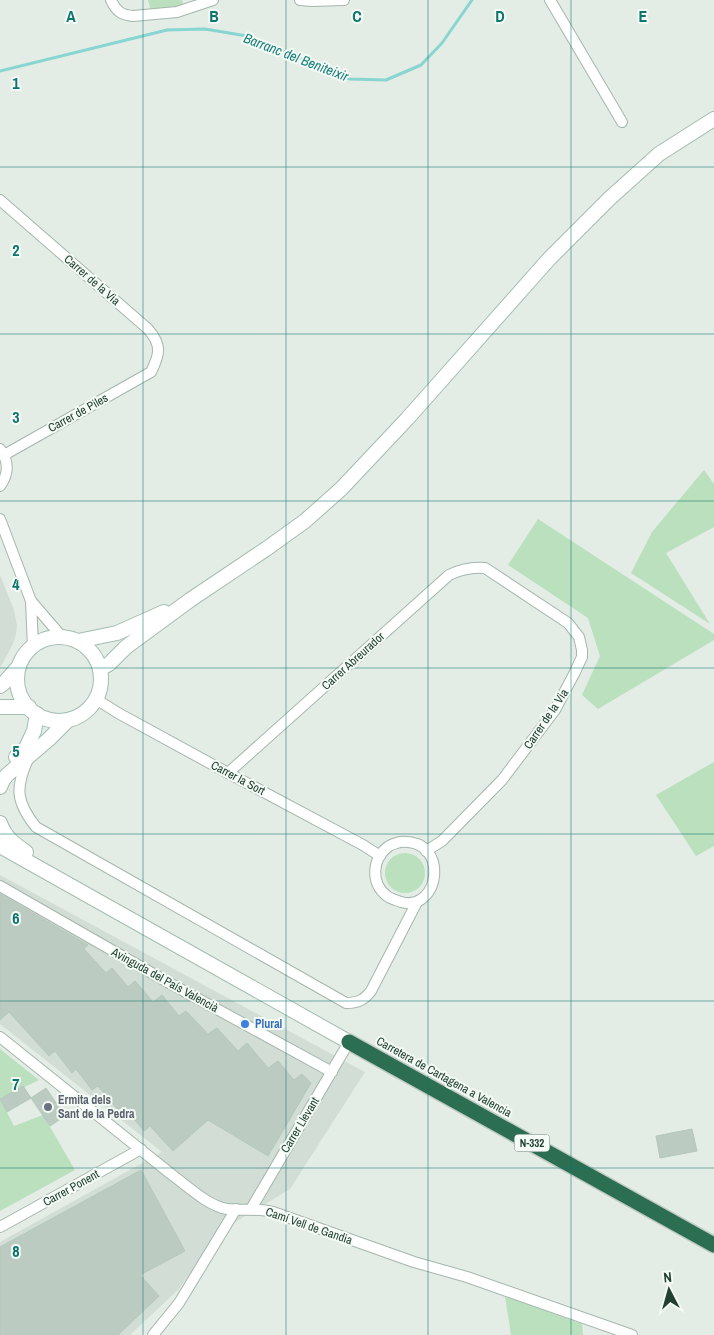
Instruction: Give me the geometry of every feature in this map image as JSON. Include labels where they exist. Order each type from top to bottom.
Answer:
[{"type":"highway","name":"Carretera de Cartagena a Valencia","points":[[349,1042],[714,1245]]},
{"type":"street","points":[[111,0],[114,8],[118,11],[133,16],[177,12],[213,0]]},
{"type":"street","points":[[300,0],[344,0]]},
{"type":"street","points":[[550,0],[622,122]]},
{"type":"street","points":[[100,669],[109,664],[126,646],[190,600],[306,521],[341,489],[407,420],[549,259],[610,198],[660,154],[714,119]]},
{"type":"street","name":"Carrer de la Via","points":[[0,200],[155,337],[158,344],[158,354],[157,361],[151,372]]},
{"type":"street","name":"Carrer de Piles","points":[[2,452],[151,372]]},
{"type":"street","points":[[0,486],[7,473],[7,464],[2,452]]},
{"type":"street","points":[[0,519],[31,601],[33,647]]},
{"type":"street","name":"Carrer de la Via","points":[[426,851],[442,841],[502,780],[555,710],[582,656],[579,637],[568,623],[485,568]]},
{"type":"street","name":"Carrer Abreurador","points":[[228,773],[449,575],[460,569],[485,568]]},
{"type":"street","points":[[78,641],[117,633],[190,600]]},
{"type":"street","points":[[31,601],[62,637]]},
{"type":"street","points":[[0,686],[19,666],[33,647],[47,639],[62,637],[78,641],[92,653],[100,669],[100,690],[96,699],[84,712],[68,720],[7,775],[0,787]]},
{"type":"street","points":[[0,771],[26,748],[34,731],[33,711],[22,698],[19,688],[19,666]]},
{"type":"street","name":"Carrer la Sort","points":[[96,699],[228,773],[364,845],[380,856]]},
{"type":"street","points":[[0,707],[33,711],[52,720],[68,720]]},
{"type":"street","points":[[29,756],[20,783],[19,793],[20,802],[26,815],[36,827],[346,1003],[354,1003],[364,999],[371,991],[417,902],[427,893],[434,880],[435,866],[429,854],[417,844],[400,842],[390,846],[380,856],[375,868],[376,882],[386,896],[391,899],[406,903],[417,902]]},
{"type":"street","points":[[0,823],[4,833],[18,847],[39,861],[144,920],[159,936]]},
{"type":"street","points":[[0,846],[159,936]]},
{"type":"street","name":"Avinguda del País Valencià","points":[[0,886],[171,984],[332,1072]]},
{"type":"street","name":"Carretera de Cartagena a Valencia","points":[[159,936],[349,1042]]},
{"type":"street","name":"Camí Vell de Gandia","points":[[0,1037],[170,1174],[213,1204],[226,1209],[251,1209],[274,1212],[414,1262],[467,1277],[632,1335]]},
{"type":"street","name":"Carrer Llevant","points":[[251,1209],[349,1042]]},
{"type":"street","name":"Carrer Ponent","points":[[0,1227],[141,1149]]},
{"type":"street","points":[[153,1335],[179,1303],[236,1209]]},
{"type":"shaded area","points":[[0,575],[14,610],[17,626],[13,644],[0,668]]},
{"type":"shaded area","points":[[0,875],[365,1072],[290,1189],[219,1232],[179,1289],[130,1335],[0,1335],[0,1242],[162,1152],[0,1024]]},
{"type":"green space","points":[[148,0],[182,0],[184,7],[151,11]]},
{"type":"green space","points":[[704,470],[714,484],[714,527],[666,553],[710,624],[631,573],[652,532]]},
{"type":"green space","points":[[538,519],[714,634],[714,640],[598,709],[582,695],[600,656],[588,618],[508,565]]},
{"type":"green space","points":[[714,762],[714,846],[696,856],[656,795]]},
{"type":"green space","points":[[409,853],[416,856],[422,862],[425,873],[424,881],[416,890],[409,893],[401,893],[394,890],[386,881],[385,869],[388,862],[397,854]]},
{"type":"green space","points":[[0,1049],[39,1080],[0,1099]]},
{"type":"green space","points":[[0,1099],[14,1126],[43,1115],[75,1170],[0,1211]]},
{"type":"green space","points":[[505,1296],[582,1324],[583,1335],[511,1335]]},
{"type":"building","points":[[0,894],[88,945],[84,949],[106,973],[112,968],[128,987],[135,981],[153,1002],[162,995],[179,1016],[186,1011],[208,1034],[217,1028],[238,1051],[247,1043],[268,1068],[278,1061],[294,1080],[302,1074],[311,1083],[268,1156],[208,1120],[173,1151],[150,1126],[144,1131],[124,1107],[118,1110],[98,1086],[92,1090],[76,1069],[72,1073],[55,1051],[49,1056],[9,1012],[0,1020]]},
{"type":"building","points":[[23,1086],[31,1098],[7,1112],[0,1099]]},
{"type":"building","name":"Ermita dels Sant de la Pedra","points":[[46,1088],[65,1116],[50,1126],[31,1098]]},
{"type":"building","points":[[692,1129],[697,1151],[660,1158],[656,1136]]},
{"type":"building","points":[[141,1170],[185,1251],[140,1275],[159,1296],[118,1335],[0,1335],[0,1247]]},
{"type":"waterway","name":"Barranc del Beniteixir","points":[[0,71],[167,30],[205,29],[247,36],[350,79],[386,80],[421,65],[442,43],[472,0]]},
{"type":"place","name":"Plural","points":[[245,1024]]},
{"type":"place","name":"Ermita dels Sant de la Pedra","points":[[48,1107]]}]
